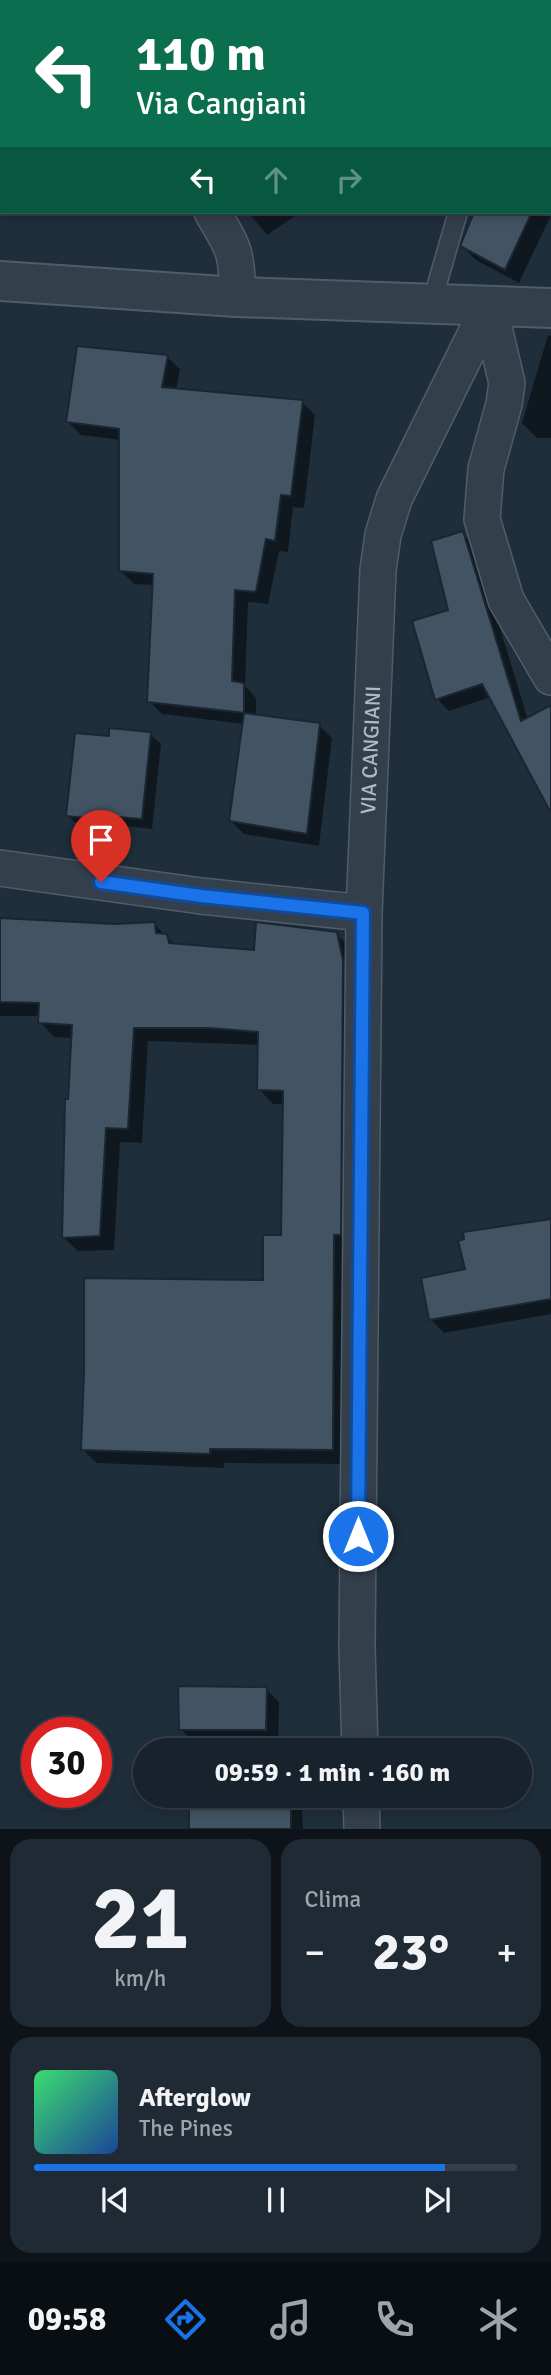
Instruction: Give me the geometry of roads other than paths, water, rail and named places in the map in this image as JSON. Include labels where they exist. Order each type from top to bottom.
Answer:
[{"type":"street","points":[[213,214],[232,245],[237,270],[237,297]]},
{"type":"street","points":[[0,281],[237,297],[551,308]]},
{"type":"street","points":[[489,307],[507,383],[486,469],[482,519],[506,600],[551,677]]},
{"type":"street","name":"VIA CANGIANI","points":[[360,1738],[357,1647],[363,913],[378,570],[383,535],[394,499],[489,307]]},
{"type":"street","points":[[0,868],[201,896],[363,913]]},
{"type":"street","points":[[361,1808],[362,1829]]},
{"type":"lane","points":[[431,305],[457,214]]}]
